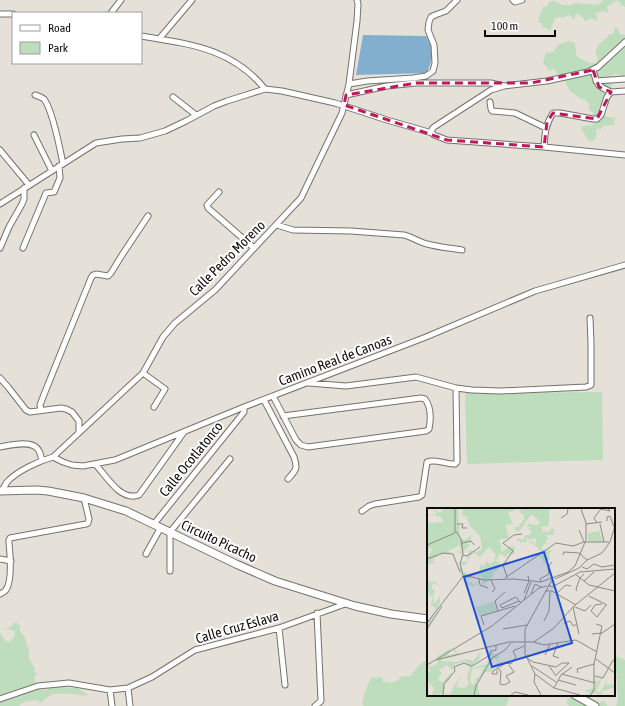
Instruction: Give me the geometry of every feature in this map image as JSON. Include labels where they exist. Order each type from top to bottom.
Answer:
[{"type":"main road","name":"Circuito Picacho","points":[[1,491],[48,491],[84,498],[126,510],[236,564],[275,581],[345,604],[391,614],[427,619]]},
{"type":"main road","points":[[577,696],[594,706]]},
{"type":"street","points":[[112,12],[121,0]]},
{"type":"street","points":[[159,39],[192,0]]},
{"type":"street","name":"Calle Pedro Moreno","points":[[1,491],[16,474],[42,460],[53,457],[143,373],[163,337],[175,323],[215,290],[301,198],[342,114],[349,84],[357,21],[357,0]]},
{"type":"street","points":[[349,84],[426,76],[433,71],[435,63],[434,46],[428,30],[429,22],[431,17],[446,11],[457,0]]},
{"type":"street","points":[[513,0],[515,2],[520,0]]},
{"type":"street","points":[[0,14],[12,14]]},
{"type":"street","points":[[142,36],[199,47],[219,54],[251,74],[265,89]]},
{"type":"street","points":[[432,133],[431,131],[434,127],[491,90],[504,86],[547,81],[593,70],[625,42]]},
{"type":"street","points":[[593,70],[599,87],[611,92],[625,91]]},
{"type":"street","points":[[596,81],[625,79]]},
{"type":"street","points":[[346,95],[387,86],[416,83],[491,83],[504,86]]},
{"type":"street","points":[[0,204],[26,186],[96,143],[140,138],[165,131],[227,100],[265,89],[282,91],[344,105],[387,120],[432,133],[447,140],[625,155]]},
{"type":"street","points":[[544,147],[547,122],[553,114],[560,113],[597,119],[601,114],[607,97],[611,92]]},
{"type":"street","points":[[23,248],[46,193],[54,192],[60,178],[61,165],[58,141],[50,112],[45,100],[36,95]]},
{"type":"street","points":[[173,97],[196,115]]},
{"type":"street","points":[[490,102],[490,109],[492,110],[515,113],[546,128]]},
{"type":"street","points":[[34,135],[52,171]]},
{"type":"street","points":[[0,150],[26,186],[22,204],[9,227],[0,248]]},
{"type":"street","points":[[0,158],[8,160]]},
{"type":"street","points":[[219,192],[207,205],[208,208],[254,248]]},
{"type":"street","points":[[41,410],[40,405],[91,278],[96,274],[108,276],[111,273],[148,216]]},
{"type":"street","points":[[277,225],[293,230],[351,231],[404,235],[429,245],[462,250]]},
{"type":"street","name":"Camino Real de Canoas","points":[[53,457],[72,465],[83,466],[114,460],[244,407],[426,337],[535,291],[625,265]]},
{"type":"street","points":[[306,383],[346,386],[416,377],[456,388],[472,390],[501,391],[591,385],[590,318]]},
{"type":"street","points":[[143,373],[165,389],[154,407]]},
{"type":"street","points":[[1,382],[26,410],[30,412],[61,408],[72,412],[79,421],[79,432]]},
{"type":"street","points":[[362,511],[375,504],[419,497],[422,495],[427,462],[437,461],[452,465],[457,462],[456,388]]},
{"type":"street","points":[[273,396],[283,416],[296,440],[301,446],[308,447],[426,431],[429,429],[430,424],[429,404],[425,399],[421,398],[283,416]]},
{"type":"street","points":[[264,400],[294,457],[296,470],[288,479]]},
{"type":"street","name":"Calle Ocotlatonco","points":[[146,554],[158,526],[244,412],[244,407]]},
{"type":"street","points":[[95,464],[112,484],[127,495],[134,497],[138,495],[185,432]]},
{"type":"street","points":[[0,447],[21,443],[34,446],[39,450],[42,460]]},
{"type":"street","points":[[170,571],[170,532],[230,459]]},
{"type":"street","points":[[0,594],[6,590],[8,585],[11,560],[10,538],[86,524],[89,519],[84,498]]},
{"type":"street","points":[[0,559],[11,560]]},
{"type":"street","name":"Calle Cruz Eslava","points":[[0,699],[38,686],[69,683],[110,690],[128,688],[152,677],[195,650],[279,628],[345,604]]},
{"type":"street","points":[[316,706],[321,701],[317,613]]},
{"type":"street","points":[[279,628],[285,685]]},
{"type":"street","points":[[128,688],[130,706]]},
{"type":"street","points":[[110,690],[112,706]]},
{"type":"highlighted area","points":[[593,70],[599,87],[611,92],[597,119],[553,113],[547,122],[544,147],[447,140],[344,105],[346,95],[416,83],[531,83]]},
{"type":"green space","points":[[603,0],[625,0],[625,7],[616,1],[607,7],[608,13],[603,11],[596,13],[597,21],[591,18],[586,21],[579,14],[574,18],[575,20],[570,15],[555,18],[550,31],[543,28],[542,24],[538,22],[544,6],[547,7],[549,2],[554,1],[563,5],[572,5],[575,3],[598,5]]},
{"type":"green space","points":[[615,27],[617,27],[620,34],[625,35],[625,75],[613,75],[609,80],[612,85],[611,88],[614,91],[598,108],[601,115],[613,118],[615,117],[614,125],[604,125],[600,130],[597,127],[596,138],[593,141],[588,140],[581,127],[587,125],[591,126],[594,124],[592,119],[593,113],[589,109],[589,104],[586,100],[581,99],[570,91],[566,84],[566,77],[556,73],[555,70],[552,69],[550,71],[547,69],[547,67],[543,64],[545,55],[553,52],[557,45],[569,41],[575,43],[576,55],[580,59],[582,58],[590,63],[595,63],[598,59],[596,50],[598,46],[608,37],[608,35],[613,34]]},
{"type":"green space","points":[[602,392],[603,460],[467,464],[465,393]]},
{"type":"green space","points":[[16,622],[20,626],[20,631],[25,637],[27,647],[29,649],[29,657],[37,675],[34,677],[39,690],[47,690],[53,682],[59,687],[77,688],[89,695],[55,694],[48,696],[41,703],[37,700],[24,702],[19,706],[0,706],[0,632],[3,638],[8,642],[13,640],[10,637],[14,638],[15,631],[10,629],[7,630],[7,628]]},
{"type":"green space","points":[[615,654],[617,657],[625,660],[625,706],[616,706],[618,701],[617,674],[615,670]]},
{"type":"green space","points":[[427,660],[427,696],[510,696],[506,706],[363,706],[364,696],[371,678],[382,677],[382,681],[391,683],[398,680],[402,676],[410,676],[420,664]]},
{"type":"green space","points":[[569,696],[588,696],[599,703],[605,701],[608,706],[570,706],[567,704],[567,698],[570,699]]},
{"type":"water","points":[[363,35],[426,36],[432,50],[431,63],[427,73],[356,75]]}]
